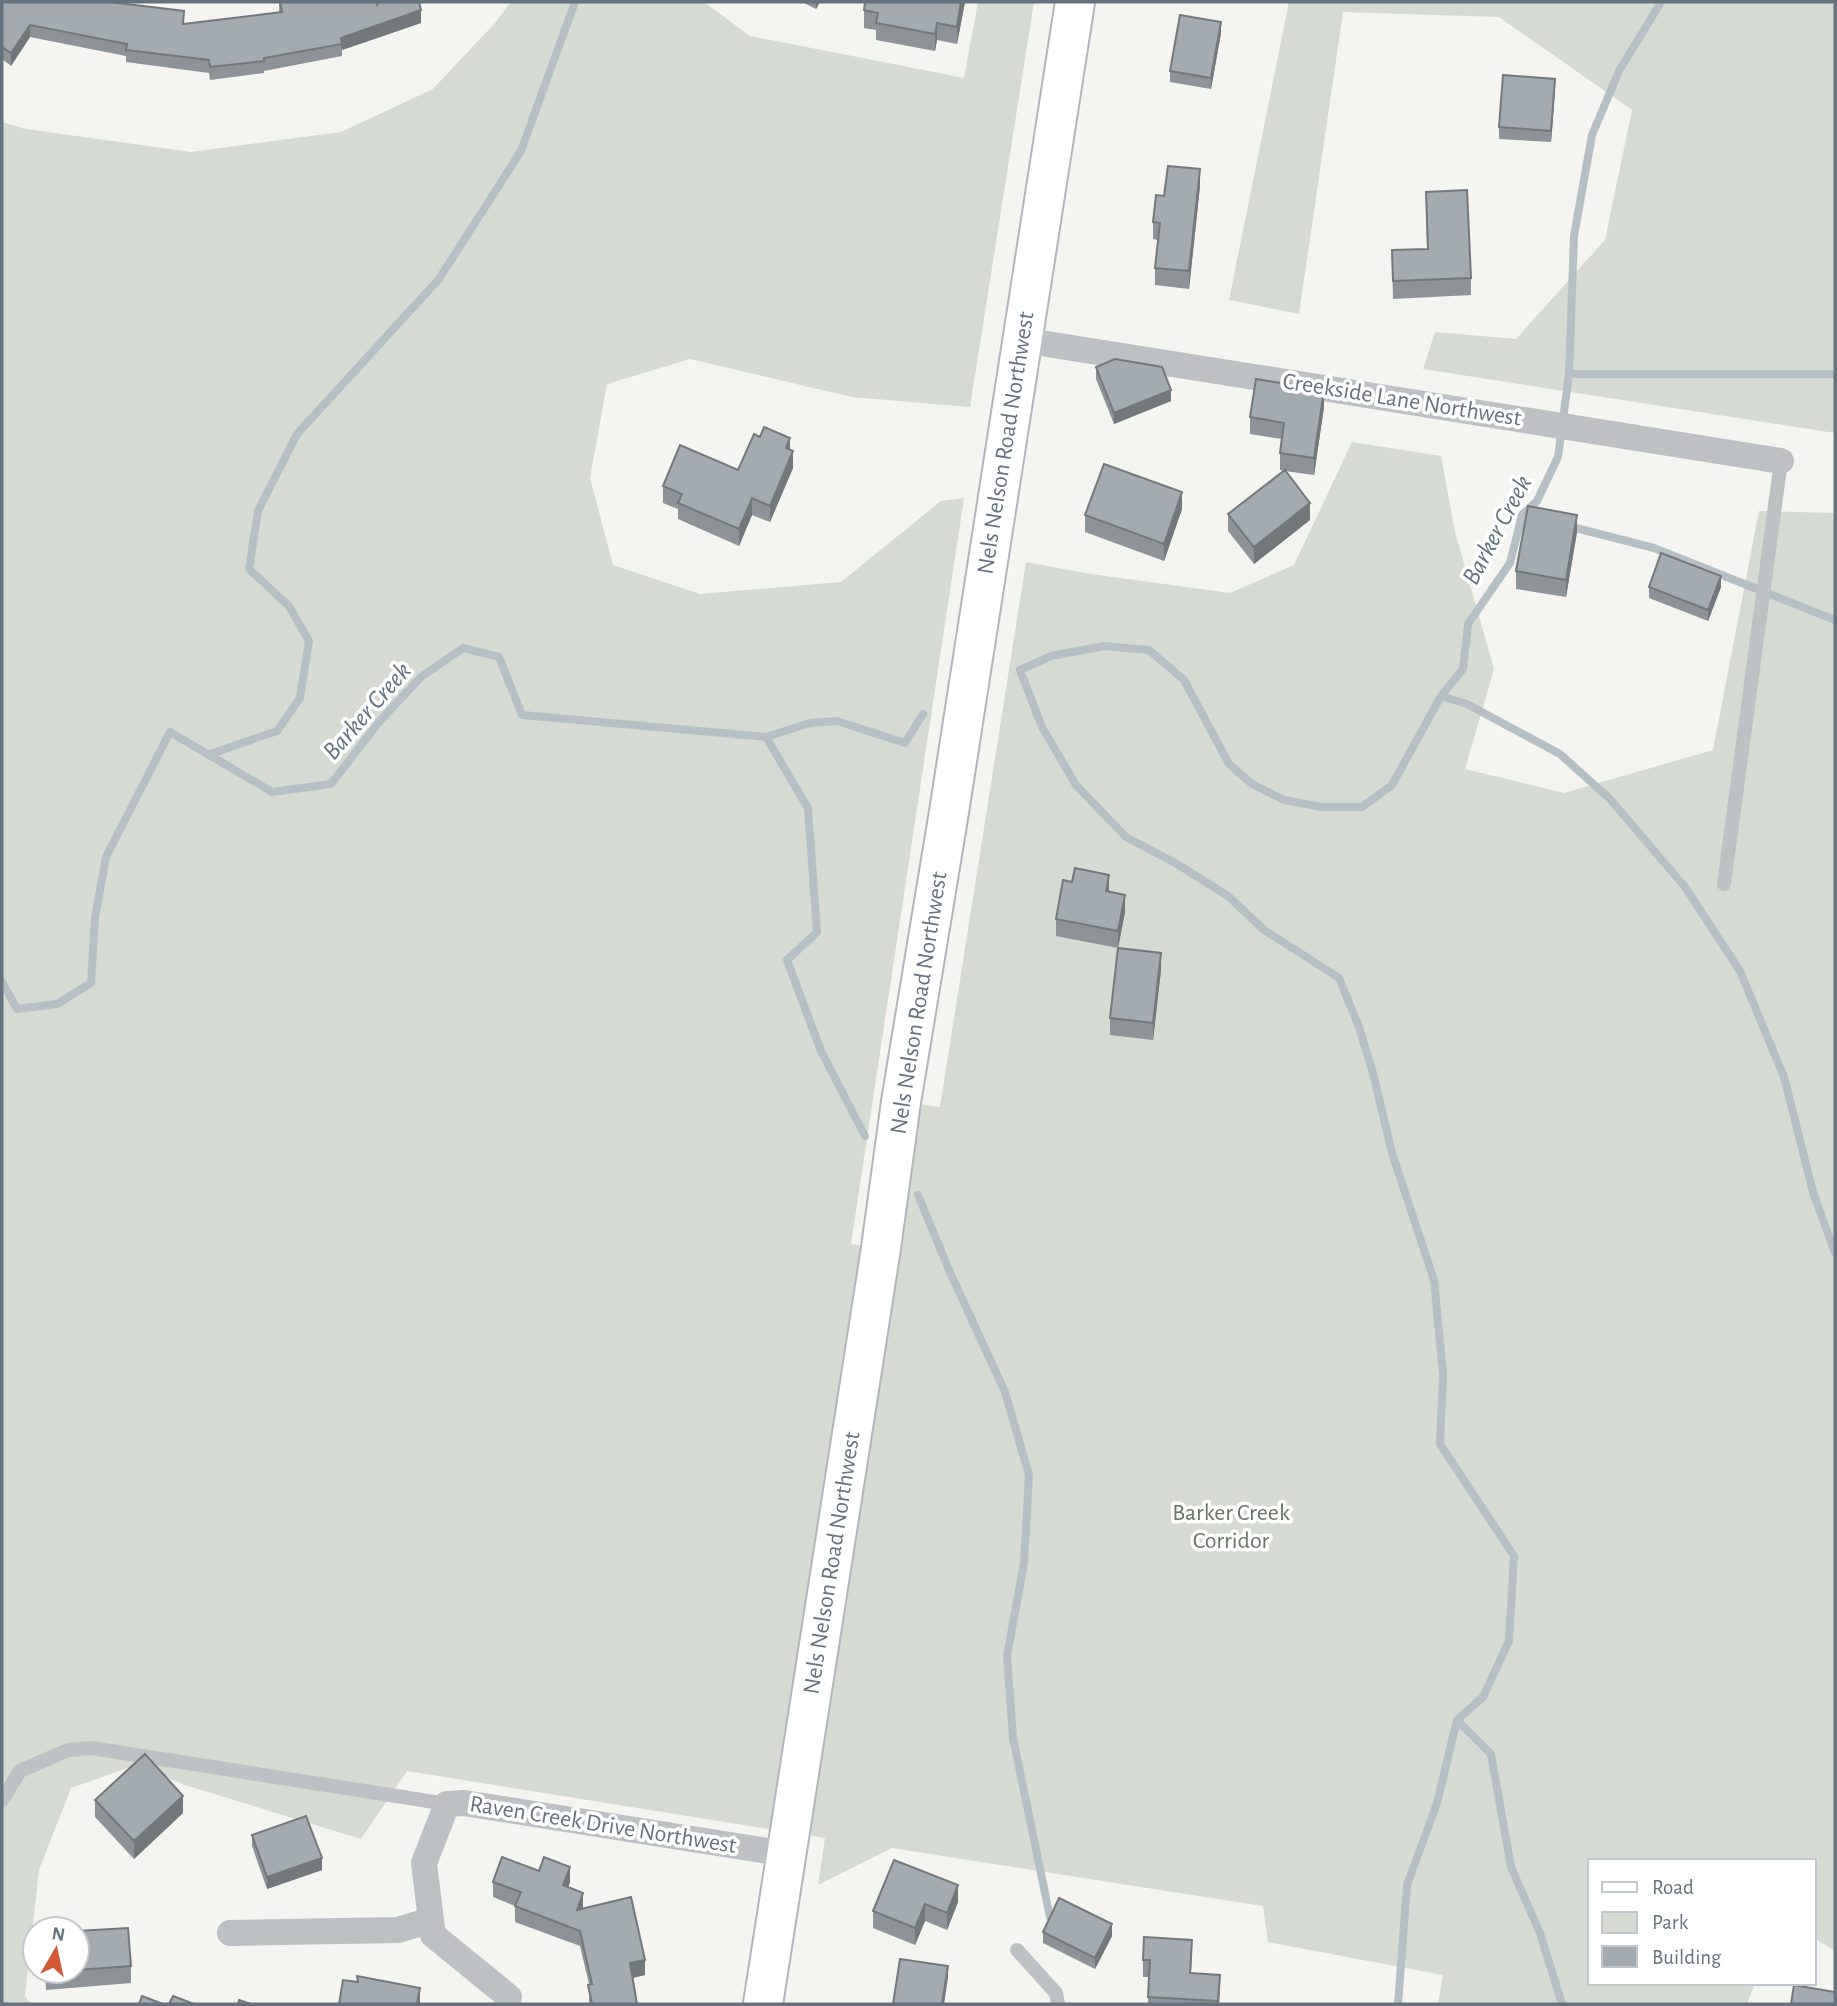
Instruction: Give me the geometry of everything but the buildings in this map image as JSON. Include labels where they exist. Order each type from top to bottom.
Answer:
[{"type":"street","name":"Nels Nelson Road Northwest","points":[[763,2004],[901,1102],[949,813],[1075,2]]},
{"type":"street","name":"Creekside Lane Northwest","points":[[1022,340],[1782,461]]},
{"type":"street","name":"Raven Creek Drive Northwest","points":[[432,1927],[424,1863],[447,1804],[464,1803],[787,1854]]},
{"type":"street","points":[[230,1933],[432,1927],[451,1952],[487,1977],[509,1997]]},
{"type":"lane","points":[[1724,884],[1782,461]]},
{"type":"lane","points":[[2,1800],[20,1771],[68,1750],[92,1748],[447,1804]]},
{"type":"lane","points":[[1017,1950],[1056,1993],[1058,2004]]},
{"type":"green space","name":"Barker Creek Corridor","points":[[511,2],[704,2],[750,36],[964,78],[978,2],[1034,2],[970,407],[852,397],[690,359],[607,384],[590,478],[613,565],[700,594],[841,582],[941,501],[964,498],[851,1244],[880,1248],[901,1102],[940,1107],[1026,562],[1230,593],[1294,565],[1352,442],[1441,456],[1455,532],[1494,669],[1465,769],[1564,793],[1713,750],[1759,511],[1835,513],[1835,1951],[1816,1939],[1816,1859],[1588,1859],[1588,1985],[1754,1985],[1747,2004],[1438,2004],[1443,1975],[1268,1942],[1263,1906],[892,1848],[818,1885],[825,1838],[407,1771],[361,1839],[185,1785],[136,1765],[71,1788],[39,1870],[34,1915],[21,1915],[21,1985],[26,1985],[25,1996],[30,2004],[2,2004],[2,122],[26,129],[191,152],[341,132],[433,89],[495,23]]},
{"type":"green space","points":[[1289,2],[1835,2],[1835,433],[1423,369],[1435,332],[1516,339],[1605,240],[1632,110],[1499,17],[1343,12],[1299,314],[1229,300]]},
{"type":"waterway","points":[[210,754],[277,731],[300,698],[309,641],[289,606],[249,569],[258,511],[297,434],[439,279],[521,151],[575,2]]},
{"type":"waterway","points":[[1398,2004],[1407,1885],[1437,1803],[1457,1720],[1483,1697],[1509,1641],[1514,1556],[1440,1444],[1443,1374],[1434,1280],[1392,1153],[1359,1027],[1339,978],[1264,930],[1228,896],[1177,864],[1126,837],[1076,785],[1042,727],[1020,670],[1051,656],[1104,646],[1149,650],[1184,680],[1229,764],[1252,784],[1284,800],[1322,807],[1362,807],[1392,785],[1441,696],[1463,669],[1468,624],[1510,563],[1522,515],[1537,501],[1558,457],[1569,374],[1574,236],[1592,135],[1619,71],[1661,2]]},
{"type":"waterway","points":[[1569,374],[1835,374]]},
{"type":"waterway","points":[[1568,526],[1654,548],[1835,620]]},
{"type":"waterway","name":"Barker Creek","points":[[2,982],[17,1009],[57,1004],[91,983],[95,918],[106,857],[170,732],[272,792],[331,784],[379,722],[421,677],[463,648],[499,657],[522,715],[766,737],[810,723],[837,721],[905,743],[923,714]]},
{"type":"waterway","points":[[1441,696],[1467,704],[1560,754],[1610,799],[1685,887],[1740,971],[1784,1077],[1813,1192],[1835,1253]]},
{"type":"waterway","points":[[766,737],[808,808],[817,932],[787,960],[821,1051],[865,1136]]},
{"type":"waterway","points":[[918,1195],[1005,1392],[1029,1475],[1024,1563],[1007,1656],[1013,1738],[1050,1917]]},
{"type":"waterway","points":[[1457,1720],[1491,1754],[1511,1867],[1540,1933],[1562,2004]]}]
